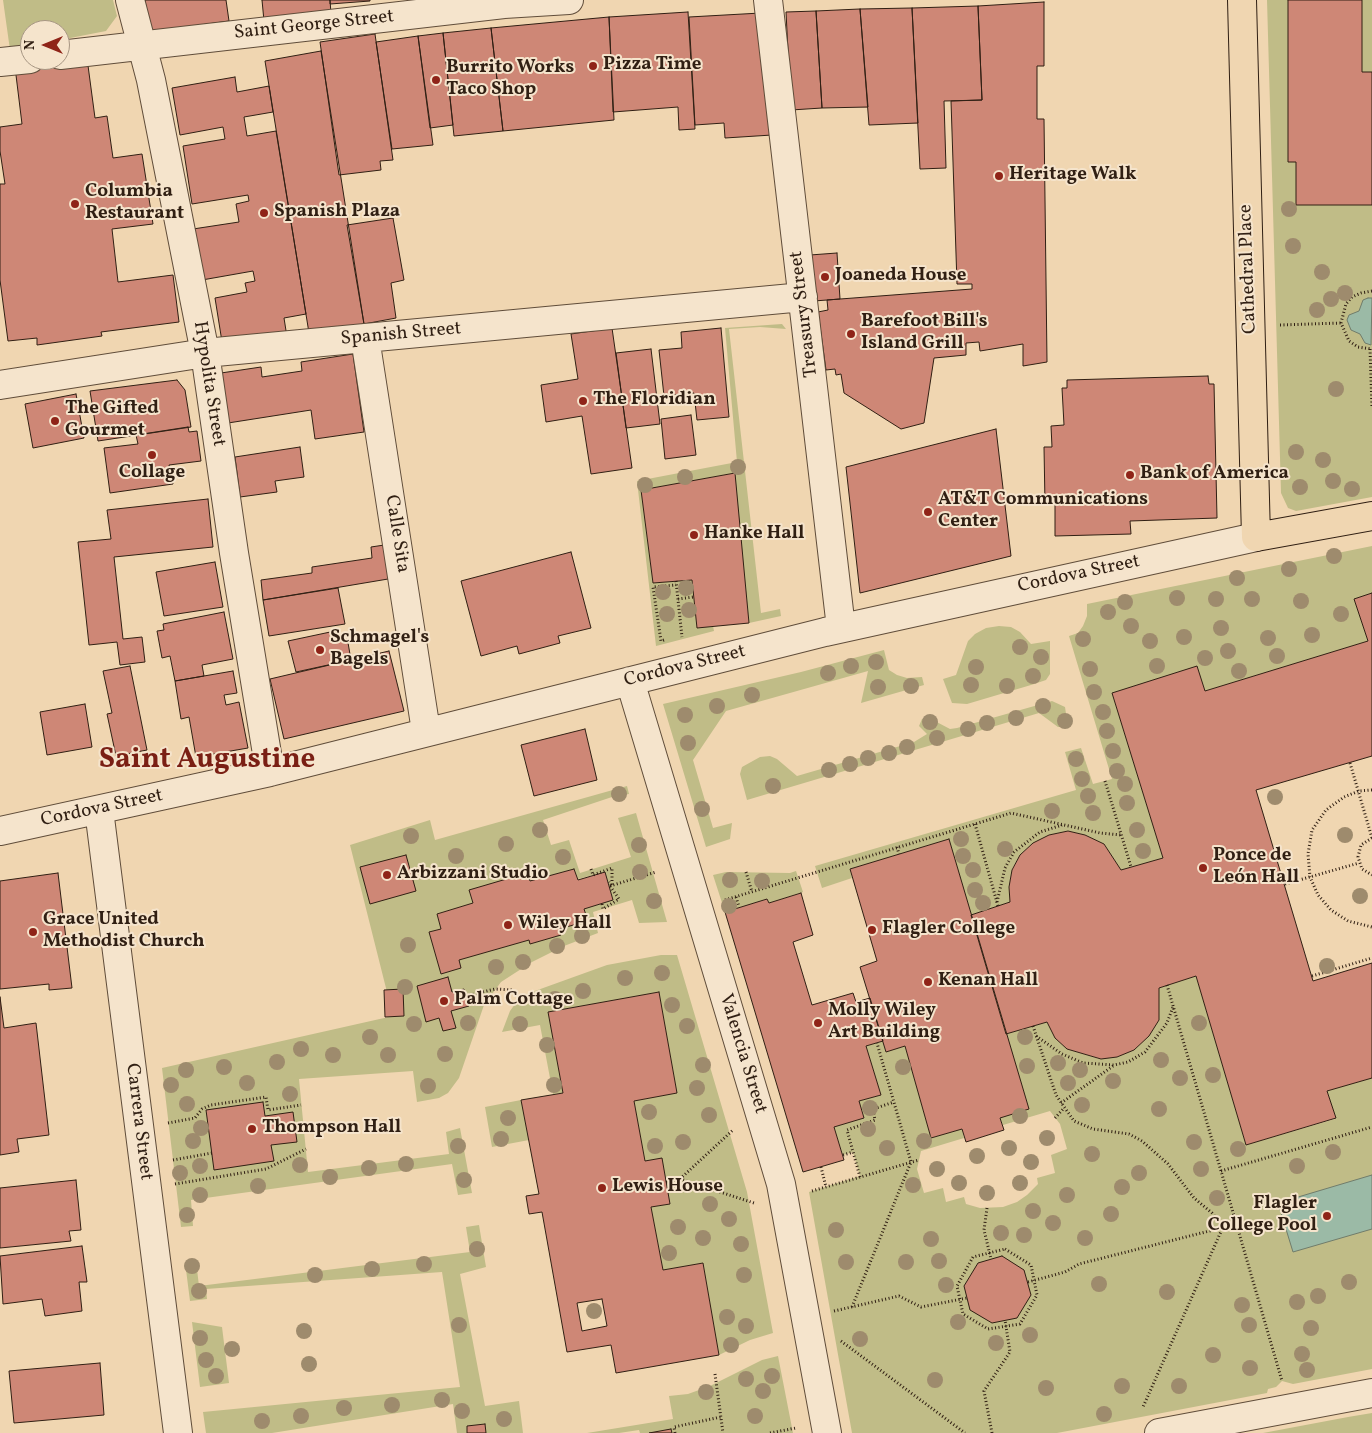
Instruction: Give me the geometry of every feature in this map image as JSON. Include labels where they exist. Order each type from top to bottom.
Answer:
[{"type":"main road","name":"Cathedral Place","points":[[1242,0],[1256,537]]},
{"type":"main road","name":"Cordova Street","points":[[1256,537],[1372,516]]},
{"type":"street","name":"Hypolita Street","points":[[130,0],[142,45],[205,354],[234,553],[270,772]]},
{"type":"street","name":"Saint George Street","points":[[70,54],[504,4],[569,0]]},
{"type":"street","name":"Treasury Street","points":[[768,0],[841,628]]},
{"type":"street","points":[[0,62],[20,59]]},
{"type":"street","name":"Spanish Street","points":[[0,385],[205,354],[803,297]]},
{"type":"street","name":"Calle Sita","points":[[365,338],[426,731]]},
{"type":"street","name":"Cordova Street","points":[[0,831],[270,772],[426,731],[841,628],[1256,537]]},
{"type":"street","name":"Valencia Street","points":[[630,681],[784,1197],[827,1433]]},
{"type":"street","name":"Carrera Street","points":[[99,810],[178,1433]]},
{"type":"street","points":[[1160,1433],[1372,1393]]},
{"type":"path","points":[[1372,291],[1352,297],[1346,304],[1341,323],[1349,341],[1358,347],[1371,349],[1372,408]]},
{"type":"path","points":[[1251,326],[1341,323]]},
{"type":"path","points":[[668,639],[660,641],[653,587],[676,583],[682,635],[675,638]]},
{"type":"path","points":[[678,599],[693,597]]},
{"type":"path","points":[[1350,763],[1372,838],[1361,845],[1358,857],[1359,863],[1362,869],[1372,875]]},
{"type":"path","points":[[1105,781],[1131,867]]},
{"type":"path","points":[[1372,790],[1359,791],[1344,797],[1326,810],[1312,830],[1308,854],[1310,877],[1318,895],[1332,910],[1348,921],[1372,927]]},
{"type":"path","points":[[717,902],[1011,813],[1100,833],[1121,834]]},
{"type":"path","points":[[975,824],[998,904],[1005,868],[1014,852],[1040,832],[1064,825]]},
{"type":"path","points":[[897,847],[899,854]]},
{"type":"path","points":[[1284,884],[1359,863]]},
{"type":"path","points":[[591,869],[593,875],[612,868],[611,884],[619,900],[603,909],[602,904]]},
{"type":"path","points":[[611,884],[657,872]]},
{"type":"path","points":[[746,872],[752,892]]},
{"type":"path","points":[[736,897],[739,907]]},
{"type":"path","points":[[1312,976],[1372,958]]},
{"type":"path","points":[[1167,985],[1284,1388]]},
{"type":"path","points":[[466,996],[495,989],[513,990]]},
{"type":"path","points":[[1036,1035],[1062,1054],[1076,1060],[1096,1065],[1114,1065],[1128,1062],[1145,1052],[1167,1024],[1174,1006]]},
{"type":"path","points":[[1033,1026],[1050,1079],[1064,1108],[1074,1121],[1084,1126],[1129,1134],[1142,1141],[1172,1169],[1194,1198],[1212,1213],[1222,1228]]},
{"type":"path","points":[[852,1307],[911,1162],[877,1043]]},
{"type":"path","points":[[1062,1104],[1114,1065]]},
{"type":"path","points":[[162,1124],[190,1119],[211,1105],[229,1105],[266,1097],[268,1110],[301,1105]]},
{"type":"path","points":[[860,1177],[847,1130],[875,1120],[873,1109],[894,1102]]},
{"type":"path","points":[[1055,1118],[1064,1108]]},
{"type":"path","points":[[1222,1171],[1372,1127]]},
{"type":"path","points":[[680,1179],[733,1129]]},
{"type":"path","points":[[170,1184],[266,1169],[306,1149]]},
{"type":"path","points":[[843,1155],[853,1152]]},
{"type":"path","points":[[167,1161],[212,1153]]},
{"type":"path","points":[[666,1182],[680,1179],[753,1203],[826,1187],[919,1160]]},
{"type":"path","points":[[821,1167],[826,1187]]},
{"type":"path","points":[[987,1208],[984,1230],[990,1259]]},
{"type":"path","points":[[1028,1282],[1065,1272],[1079,1264],[1237,1224]]},
{"type":"path","points":[[1142,1409],[1222,1228]]},
{"type":"path","points":[[1005,1249],[1031,1265],[1037,1295],[1020,1324],[988,1329],[963,1314],[957,1286],[973,1257],[989,1253],[1005,1249]]},
{"type":"path","points":[[830,1312],[899,1296],[921,1307],[967,1298]]},
{"type":"path","points":[[992,1433],[984,1391],[1010,1352],[1005,1320]]},
{"type":"path","points":[[834,1336],[965,1433]]},
{"type":"path","points":[[715,1374],[723,1433]]},
{"type":"path","points":[[675,1433],[674,1427],[721,1417]]},
{"type":"path","points":[[770,1433],[797,1428]]},
{"type":"shaded area","points":[[3,0],[113,0],[117,16],[106,31],[70,38],[70,20],[20,20],[20,48],[10,50]]},
{"type":"shaded area","points":[[1267,0],[1372,0],[1372,497],[1296,511],[1288,508],[1281,493]]},
{"type":"shaded area","points":[[1372,298],[1371,345],[1365,343],[1360,334],[1351,330],[1347,320],[1349,315],[1359,311],[1363,300]]},
{"type":"shaded area","points":[[782,324],[786,329],[760,327],[729,329],[761,613],[780,609],[781,616],[749,623],[734,473],[641,490],[653,583],[692,580],[697,628],[713,626],[714,631],[656,646],[637,481],[737,462],[725,328]]},
{"type":"shaded area","points":[[1372,546],[1372,593],[1355,599],[1368,641],[1205,691],[1197,667],[1112,693],[1163,858],[1121,870],[1104,844],[1085,835],[1068,831],[1049,835],[1033,843],[1020,855],[1012,869],[1009,887],[1010,902],[971,915],[949,839],[850,869],[852,878],[822,888],[815,866],[1076,790],[1065,752],[1081,748],[1093,784],[1112,779],[1069,636],[1078,633],[1083,626],[1087,616],[1087,604]]},
{"type":"shaded area","points":[[1011,627],[1020,632],[1031,644],[1050,641],[1050,674],[1046,680],[967,704],[952,703],[943,679],[956,675],[968,641],[975,634],[986,628]]},
{"type":"shaded area","points":[[884,650],[889,670],[907,678],[922,677],[924,685],[861,703],[868,671],[726,711],[693,760],[713,828],[732,823],[730,839],[706,847],[663,704],[801,672]]},
{"type":"shaded area","points":[[1052,701],[1065,707],[1068,727],[1058,727],[1039,713],[747,800],[740,774],[742,767],[760,757],[770,756],[777,759],[797,776],[914,742],[927,734],[919,726],[922,719],[931,719],[950,729]]},
{"type":"shaded area","points":[[627,786],[629,794],[612,797],[543,820],[551,845],[569,840],[580,873],[631,857],[618,818],[636,813],[667,922],[639,923],[632,900],[593,912],[598,933],[564,946],[532,962],[501,982],[484,1005],[459,1078],[448,1093],[439,1098],[417,1102],[413,1071],[299,1079],[308,1172],[449,1154],[446,1132],[460,1128],[472,1193],[458,1195],[452,1164],[191,1200],[193,1226],[181,1227],[162,1068],[393,1016],[350,845],[430,820],[435,840]],"holes":[[[574,869],[578,879],[605,872],[613,900],[584,909],[588,921],[559,929],[561,935],[530,944],[529,940],[459,960],[461,968],[441,974],[429,932],[441,929],[437,914],[473,903],[469,891],[527,873],[530,881]]]},
{"type":"shaded area","points":[[796,871],[803,892],[769,903],[767,899],[725,912],[713,875],[726,872],[790,873]]},
{"type":"shaded area","points":[[661,955],[677,955],[747,1192],[773,1333],[750,1340],[719,1355],[703,1263],[663,1270],[651,1207],[670,1204],[645,1161],[634,1101],[677,1093],[659,992],[548,1012],[563,1093],[553,1094],[540,1025],[502,1032],[510,1011],[521,996],[607,965]]},
{"type":"shaded area","points":[[1196,976],[1246,1145],[1335,1119],[1327,1091],[1372,1078],[1372,1369],[1293,1384],[1282,1381],[1276,1387],[1268,1389],[1267,1393],[1057,1433],[852,1433],[809,1192],[860,1176],[853,1152],[843,1155],[834,1127],[864,1118],[859,1101],[881,1095],[866,1046],[883,1041],[886,1052],[905,1046],[931,1138],[962,1129],[964,1138],[921,1151],[917,1169],[924,1193],[943,1188],[946,1202],[964,1197],[966,1204],[980,1208],[1003,1207],[1017,1202],[1027,1195],[1038,1184],[1037,1178],[1055,1173],[1051,1155],[1067,1149],[1060,1124],[1050,1111],[1003,1125],[1000,1118],[1029,1109],[1006,1034],[1047,1022],[1055,1038],[1067,1049],[1100,1059],[1117,1057],[1134,1050],[1149,1036],[1159,1020],[1159,988]]},
{"type":"shaded area","points":[[521,1100],[529,1140],[492,1147],[485,1107]]},
{"type":"shaded area","name":"Flagler College Pool","points":[[1372,1175],[1372,1229],[1293,1252],[1278,1203]]},
{"type":"shaded area","points":[[479,1225],[486,1267],[460,1274],[485,1406],[519,1401],[523,1433],[457,1433],[453,1404],[272,1433],[206,1433],[203,1412],[460,1387],[442,1272],[206,1289],[207,1299],[190,1301],[185,1262],[196,1261],[199,1286],[470,1252],[466,1227]]},
{"type":"shaded area","points":[[192,1322],[222,1327],[229,1383],[200,1387]]},
{"type":"shaded area","points":[[778,1356],[793,1433],[640,1433],[639,1430],[619,1433],[587,1433],[673,1419],[669,1396],[688,1394],[710,1386],[762,1360]]},
{"type":"shaded area","points":[[1372,1413],[1372,1433],[1263,1433],[1348,1417]]},
{"type":"building","points":[[145,0],[226,0],[229,21],[150,32]]},
{"type":"building","points":[[262,0],[330,0],[331,14],[264,21]]},
{"type":"building","points":[[330,0],[370,0],[370,1],[330,4]]},
{"type":"building","points":[[1288,0],[1362,0],[1362,72],[1372,72],[1372,205],[1296,205],[1296,162],[1288,162]]},
{"type":"building","name":"Heritage Walk","points":[[1044,2],[1044,66],[1037,66],[1037,119],[1044,119],[1047,362],[1023,366],[1023,344],[980,351],[979,342],[966,343],[966,355],[934,358],[924,423],[901,429],[844,393],[841,374],[836,375],[835,369],[826,370],[818,312],[828,310],[827,300],[972,289],[972,284],[957,284],[951,101],[982,100],[978,6]]},
{"type":"building","points":[[978,6],[982,100],[944,101],[946,168],[920,169],[912,8]]},
{"type":"building","points":[[912,8],[918,123],[869,125],[860,9]]},
{"type":"building","points":[[860,9],[868,107],[822,108],[816,11]]},
{"type":"building","points":[[816,11],[822,108],[791,110],[786,12]]},
{"type":"building","points":[[688,12],[695,129],[679,130],[678,107],[613,112],[609,17]]},
{"type":"building","points":[[761,13],[772,135],[725,138],[724,123],[695,125],[689,17]]},
{"type":"building","points":[[609,17],[614,120],[503,131],[491,28]]},
{"type":"building","points":[[491,28],[503,131],[454,136],[443,33]]},
{"type":"building","name":"Burrito Works Taco Shop","points":[[443,33],[453,125],[430,128],[418,36]]},
{"type":"building","points":[[375,34],[393,160],[380,161],[381,170],[339,175],[320,42]]},
{"type":"building","points":[[418,36],[433,145],[392,149],[376,42]]},
{"type":"building","points":[[321,51],[364,324],[309,333],[265,61]]},
{"type":"building","name":"Columbia Restaurant","points":[[87,58],[95,118],[107,116],[113,158],[142,154],[153,224],[112,229],[118,282],[173,275],[179,322],[101,332],[102,336],[37,345],[37,338],[8,341],[0,280],[0,184],[5,184],[0,151],[0,127],[22,124],[15,67],[20,66],[20,70],[70,70],[70,60]]},
{"type":"building","name":"Spanish Plaza","points":[[235,77],[237,92],[269,86],[273,112],[244,117],[247,136],[276,131],[306,314],[284,318],[287,337],[223,348],[215,298],[247,292],[245,283],[255,281],[253,271],[202,280],[193,229],[239,222],[236,204],[249,201],[248,195],[192,204],[183,146],[225,139],[223,127],[180,135],[172,88]]},
{"type":"building","points":[[393,218],[404,280],[391,283],[396,318],[364,324],[347,225]]},
{"type":"building","name":"Joaneda House","points":[[837,253],[840,299],[814,301],[810,255]]},
{"type":"building","name":"The Floridian","points":[[612,328],[632,468],[591,474],[582,416],[546,422],[541,385],[578,379],[571,334]]},
{"type":"building","points":[[721,328],[729,417],[697,420],[694,393],[664,396],[659,350],[682,348],[681,332]]},
{"type":"building","points":[[651,349],[660,424],[626,428],[616,353]]},
{"type":"building","points":[[353,354],[364,432],[315,439],[311,410],[228,423],[221,373],[261,367],[262,377],[302,371],[301,362]]},
{"type":"building","name":"Bank of America","points":[[1208,376],[1209,384],[1214,384],[1217,518],[1130,521],[1131,534],[1055,536],[1055,503],[1045,504],[1044,447],[1052,447],[1051,426],[1064,425],[1062,388],[1067,388],[1067,380]]},
{"type":"building","points":[[177,380],[185,390],[191,427],[98,441],[90,391]]},
{"type":"building","name":"The Gifted Gourmet","points":[[76,394],[84,438],[33,448],[25,404]]},
{"type":"building","points":[[691,415],[696,455],[665,459],[661,419]]},
{"type":"building","name":"Collage","points":[[188,427],[189,432],[197,431],[201,461],[169,465],[173,484],[110,493],[104,448],[138,444],[136,435]]},
{"type":"building","name":"AT&T Communications Center","points":[[996,429],[1011,556],[860,593],[846,467]]},
{"type":"building","points":[[300,447],[304,477],[275,481],[277,492],[240,497],[235,457]]},
{"type":"building","name":"Hanke Hall","points":[[735,473],[749,623],[697,628],[692,580],[653,583],[641,490]]},
{"type":"building","points":[[208,499],[213,547],[114,557],[123,639],[142,637],[145,662],[120,665],[117,642],[89,645],[78,542],[111,539],[107,510]]},
{"type":"building","points":[[391,544],[394,578],[263,600],[261,580],[312,573],[312,567],[372,558],[371,547]]},
{"type":"building","points":[[571,552],[591,628],[558,636],[560,643],[519,654],[517,646],[481,656],[461,581]]},
{"type":"building","points":[[215,562],[223,607],[164,616],[156,572]]},
{"type":"building","points":[[338,588],[345,624],[269,636],[263,600]]},
{"type":"building","name":"Ponce de León Hall","points":[[1372,593],[1372,756],[1256,790],[1313,981],[1372,963],[1372,1078],[1327,1091],[1336,1118],[1246,1145],[1196,976],[1159,988],[1159,1020],[1149,1036],[1134,1050],[1117,1057],[1101,1059],[1067,1049],[1055,1038],[1047,1022],[1006,1034],[971,915],[1010,902],[1009,887],[1012,870],[1020,855],[1033,843],[1049,835],[1068,831],[1085,835],[1104,844],[1121,870],[1163,858],[1112,693],[1197,666],[1205,691],[1368,641],[1354,599]]},
{"type":"building","points":[[224,612],[233,659],[202,665],[204,676],[175,681],[170,656],[162,658],[157,631],[164,630],[163,624]]},
{"type":"building","name":"Schmagel's Bagels","points":[[335,631],[337,640],[347,637],[351,660],[296,672],[288,641]]},
{"type":"building","points":[[389,651],[404,711],[284,739],[270,679]]},
{"type":"building","points":[[130,666],[147,750],[116,756],[107,714],[112,713],[103,671]]},
{"type":"building","points":[[233,671],[237,693],[224,695],[226,705],[239,702],[248,748],[196,757],[189,717],[181,719],[175,681]]},
{"type":"building","points":[[85,704],[92,747],[47,755],[40,712]]},
{"type":"building","points":[[585,729],[597,780],[534,796],[521,745]]},
{"type":"building","name":"Kenan Hall","points":[[949,839],[1029,1109],[1000,1118],[1004,1130],[966,1142],[962,1129],[931,1138],[905,1046],[886,1052],[860,967],[877,961],[850,869]]},
{"type":"building","name":"Arbizzani Studio","points":[[406,855],[416,891],[370,904],[360,867]]},
{"type":"building","name":"Wiley Hall","points":[[574,869],[578,880],[605,872],[613,900],[584,909],[588,921],[559,929],[561,935],[530,944],[529,940],[459,960],[461,968],[441,974],[429,932],[441,929],[437,914],[473,903],[469,890],[527,873],[530,881]]},
{"type":"building","name":"Grace United Methodist Church","points":[[58,873],[72,988],[49,990],[49,984],[0,989],[0,881]]},
{"type":"building","name":"Molly Wiley Art Building","points":[[801,893],[813,935],[793,942],[812,1005],[853,993],[856,1002],[870,998],[883,1041],[866,1046],[881,1095],[859,1101],[864,1118],[834,1127],[844,1160],[803,1172],[725,912],[767,899],[769,903]]},
{"type":"building","name":"Palm Cottage","points":[[448,977],[452,992],[464,989],[469,1006],[451,1011],[456,1028],[443,1031],[439,1018],[426,1022],[417,986]]},
{"type":"building","points":[[403,989],[404,1016],[385,1017],[384,990]]},
{"type":"building","name":"Lewis House","points":[[659,992],[677,1093],[634,1101],[645,1161],[662,1158],[670,1204],[651,1207],[663,1270],[703,1263],[719,1355],[616,1373],[611,1345],[567,1352],[542,1212],[529,1214],[526,1196],[539,1194],[521,1100],[563,1093],[548,1012]],"holes":[[[602,1299],[607,1326],[582,1331],[577,1303]]]},
{"type":"building","points":[[0,997],[4,1028],[36,1023],[49,1135],[17,1139],[19,1152],[0,1155]]},
{"type":"building","name":"Thompson Hall","points":[[263,1102],[265,1116],[293,1112],[297,1142],[271,1145],[274,1161],[214,1170],[206,1110]]},
{"type":"building","points":[[76,1180],[81,1230],[69,1231],[71,1241],[0,1248],[0,1188]]},
{"type":"building","points":[[82,1246],[87,1282],[79,1282],[82,1311],[45,1316],[42,1299],[3,1304],[0,1256]]},
{"type":"building","points":[[1002,1256],[1024,1270],[1031,1295],[1017,1318],[992,1323],[970,1310],[964,1286],[978,1263]]},
{"type":"building","points":[[100,1363],[104,1415],[14,1423],[9,1371]]},
{"type":"building","points":[[485,1424],[486,1433],[467,1433],[467,1426]]},
{"type":"building","points":[[671,1429],[672,1433],[649,1433]]},
{"type":"place","name":"Pizza Time","points":[[593,66]]},
{"type":"place","name":"Burrito Works Taco Shop","points":[[436,80]]},
{"type":"place","name":"Heritage Walk","points":[[999,176]]},
{"type":"place","name":"Columbia Restaurant","points":[[75,204]]},
{"type":"place","name":"Spanish Plaza","points":[[264,213]]},
{"type":"place","name":"Joaneda House","points":[[825,277]]},
{"type":"place","name":"Barefoot Bill's Island Grill","points":[[851,334]]},
{"type":"place","name":"The Floridian","points":[[583,401]]},
{"type":"place","name":"The Gifted Gourmet","points":[[55,421]]},
{"type":"place","name":"Collage","points":[[152,455]]},
{"type":"place","name":"Bank of America","points":[[1130,475]]},
{"type":"place","name":"AT&T Communications Center","points":[[928,512]]},
{"type":"place","name":"Hanke Hall","points":[[694,535]]},
{"type":"place","name":"Schmagel's Bagels","points":[[320,650]]},
{"type":"place","name":"Ponce de León Hall","points":[[1203,868]]},
{"type":"place","name":"Arbizzani Studio","points":[[387,875]]},
{"type":"place","name":"Wiley Hall","points":[[508,925]]},
{"type":"place","name":"Flagler College","points":[[872,930]]},
{"type":"place","name":"Grace United Methodist Church","points":[[33,932]]},
{"type":"place","name":"Kenan Hall","points":[[928,982]]},
{"type":"place","name":"Palm Cottage","points":[[444,1001]]},
{"type":"place","name":"Molly Wiley Art Building","points":[[818,1023]]},
{"type":"place","name":"Thompson Hall","points":[[252,1129]]},
{"type":"place","name":"Lewis House","points":[[602,1188]]},
{"type":"place","name":"Flagler College Pool","points":[[1327,1216]]},
{"type":"district","name":"Saint Augustine","points":[[207,762]]}]
